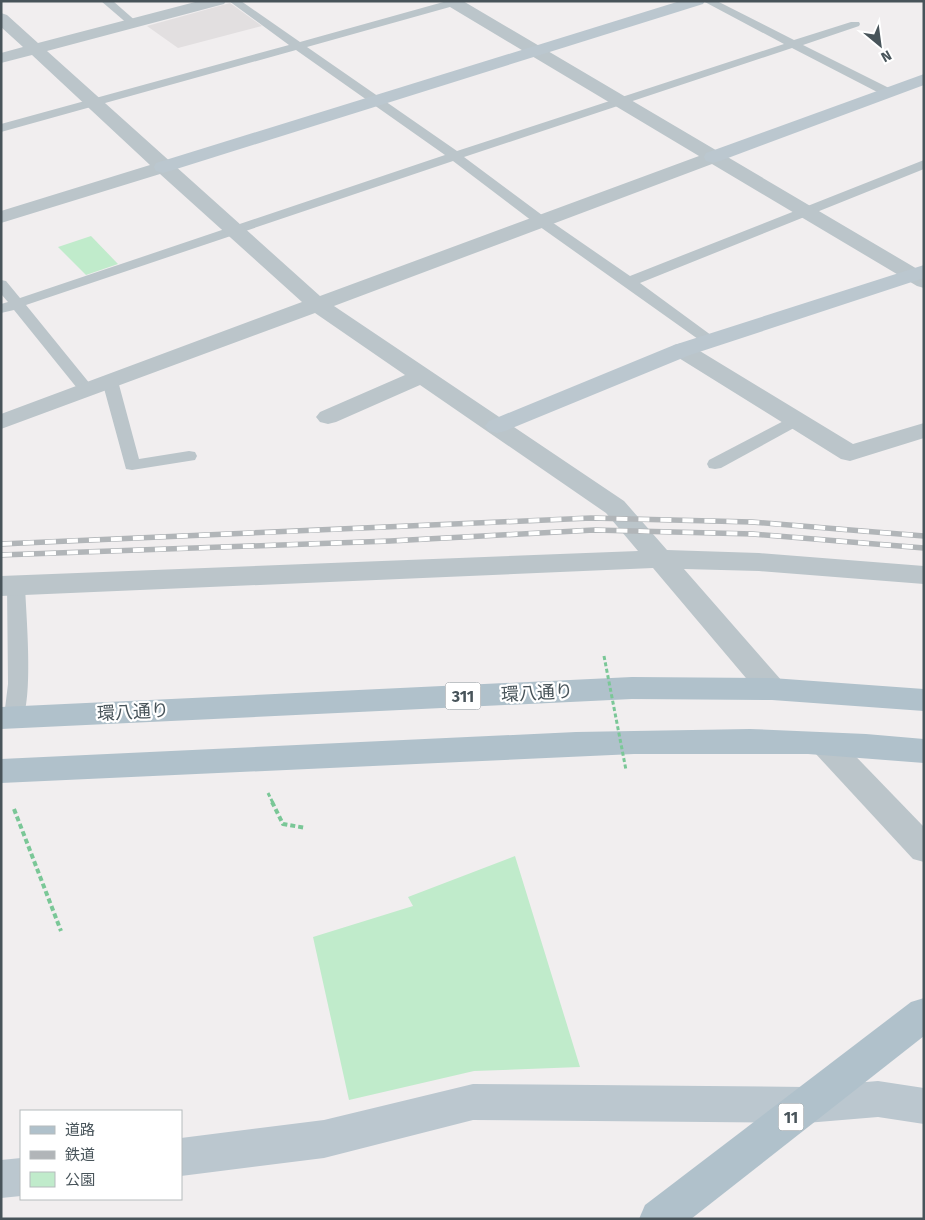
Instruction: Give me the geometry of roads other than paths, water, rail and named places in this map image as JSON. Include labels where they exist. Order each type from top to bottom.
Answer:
[{"type":"main road","name":"環八通り","points":[[7,718],[632,688],[772,689],[924,700]]},
{"type":"main road","points":[[1,771],[611,742],[719,741],[826,744],[924,751]]},
{"type":"main road","name":"11","points":[[659,1219],[924,1014]]},
{"type":"street","points":[[1,58],[218,1]]},
{"type":"street","points":[[1,217],[697,1]]},
{"type":"street","points":[[452,2],[713,158],[920,276]]},
{"type":"street","points":[[1,18],[36,48],[163,167],[317,304],[615,507],[772,689]]},
{"type":"street","points":[[1,422],[924,79]]},
{"type":"street","points":[[497,426],[710,340],[920,276]]},
{"type":"street","points":[[682,350],[850,453],[924,430]]},
{"type":"street","points":[[328,417],[422,376]]},
{"type":"street","points":[[9,586],[660,559],[759,562],[924,575]]},
{"type":"street","points":[[826,744],[924,850]]},
{"type":"street","points":[[182,1157],[324,1139],[473,1102],[806,1105],[878,1099],[924,1106]]},
{"type":"street","points":[[1,1179],[20,1177]]},
{"type":"lane","points":[[106,1],[133,23]]},
{"type":"lane","points":[[234,1],[455,156],[541,221],[710,340]]},
{"type":"lane","points":[[708,1],[887,92]]},
{"type":"lane","points":[[1,128],[452,2]]},
{"type":"lane","points":[[1,310],[455,156],[855,24]]},
{"type":"lane","points":[[629,282],[924,164]]},
{"type":"lane","points":[[1,284],[87,390]]},
{"type":"lane","points":[[110,381],[132,465],[189,456]]},
{"type":"lane","points":[[715,464],[796,419]]},
{"type":"lane","points":[[7,718],[18,684],[9,586]]},
{"type":"railway","points":[[1,544],[591,518],[752,522],[924,536]]},
{"type":"railway","points":[[1,555],[390,541],[594,530],[753,534],[924,548]]}]
